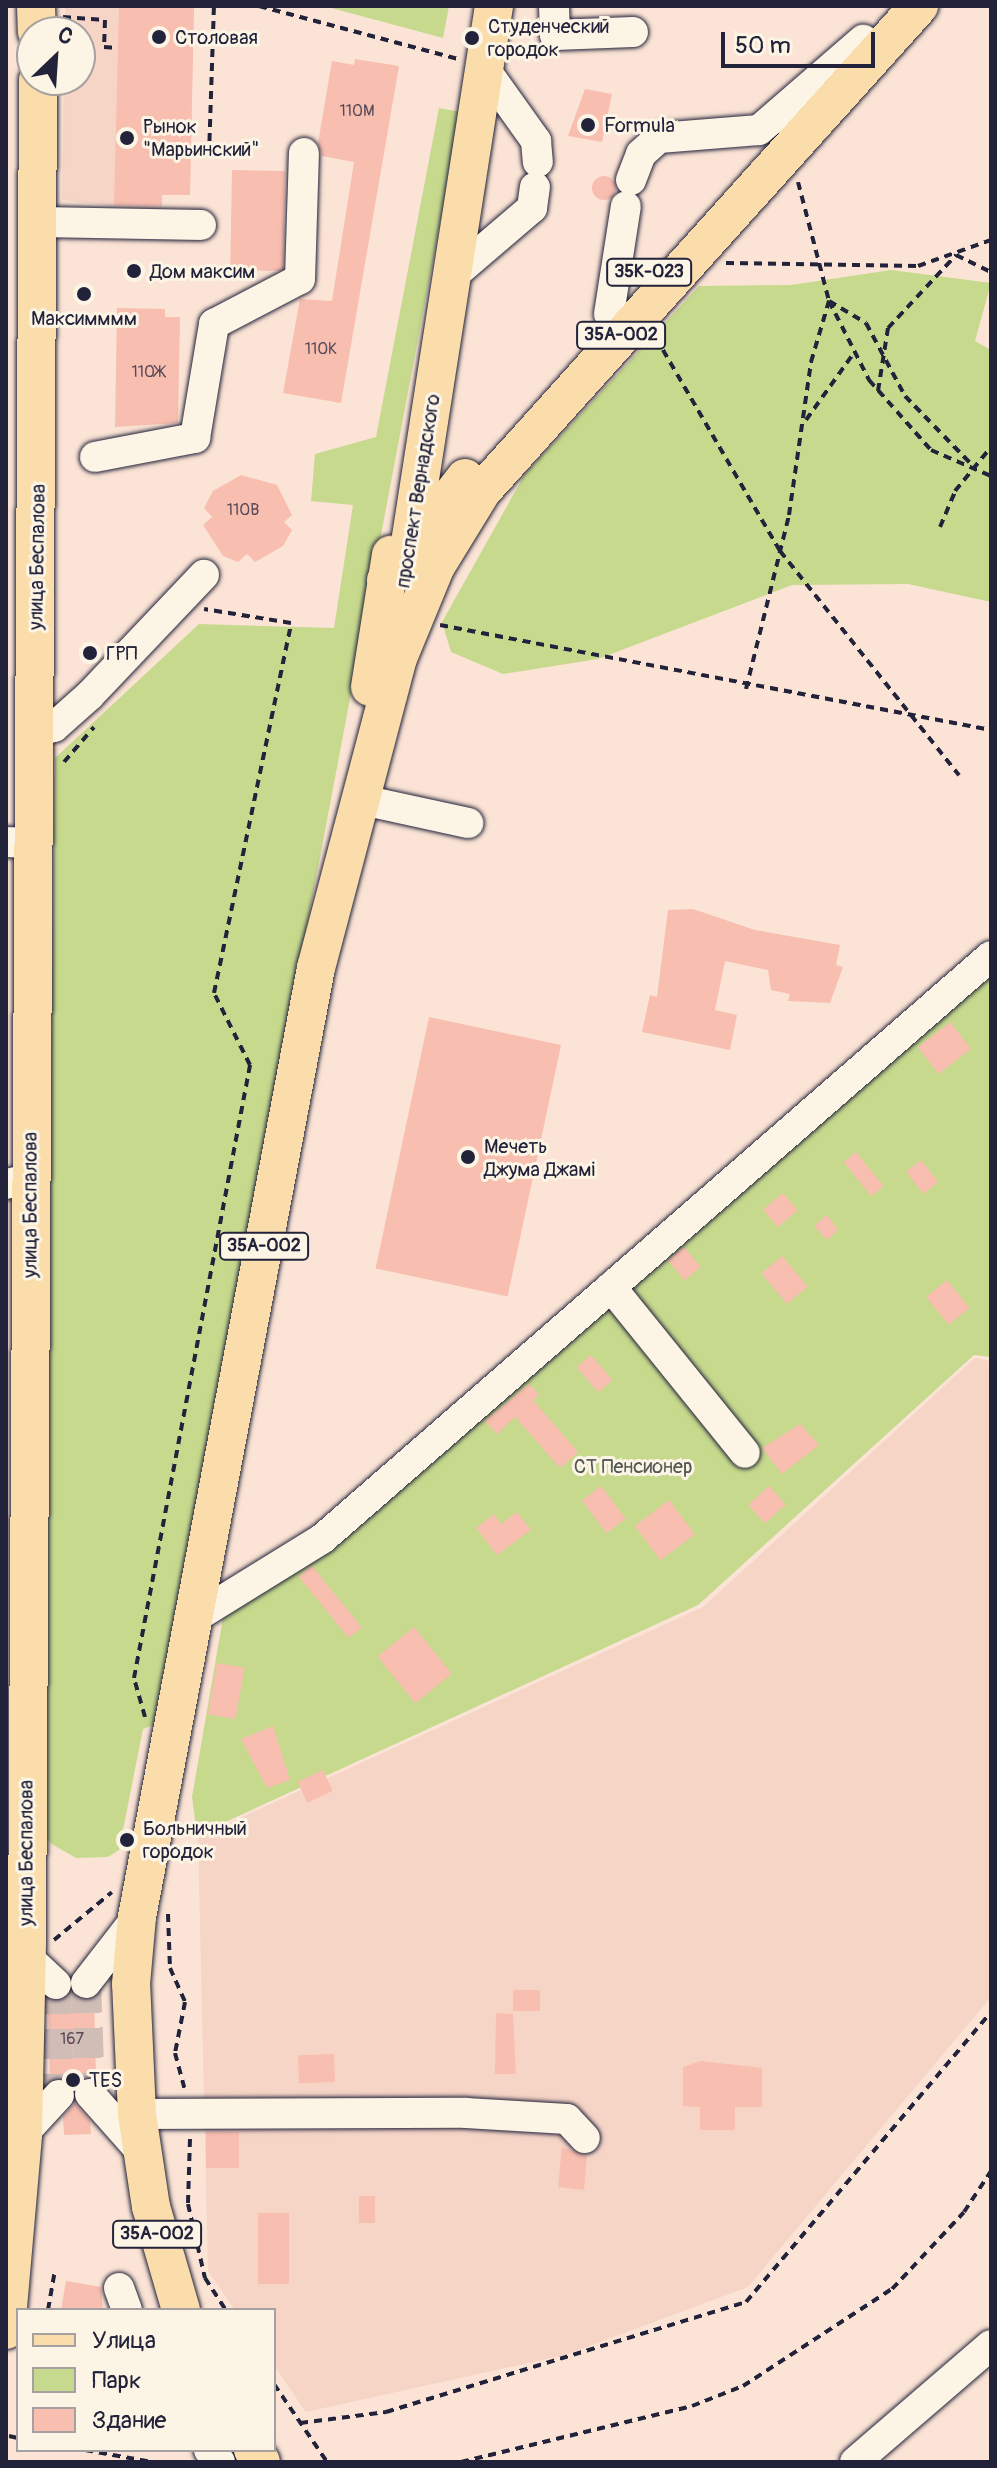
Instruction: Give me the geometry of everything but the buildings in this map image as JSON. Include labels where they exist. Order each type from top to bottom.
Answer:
[{"type":"main road","name":"проспект Вернадского","points":[[384,703],[450,278],[471,64],[494,6]]},
{"type":"main road","name":"35К-023","points":[[386,580],[410,546],[609,314],[896,6]]},
{"type":"main road","name":"35А-002","points":[[339,875],[384,703],[436,566],[482,491],[919,6]]},
{"type":"main road","name":"улица Беспалова","points":[[7,2319],[39,1948],[16,1773],[19,842],[35,732],[42,222],[38,96]]},
{"type":"main road","name":"проспект Вернадского","points":[[386,580],[450,278]]},
{"type":"main road","name":"35А-002","points":[[180,2308],[161,2251],[137,2114],[128,1902],[194,1618],[339,875],[386,580]]},
{"type":"lane","points":[[554,6],[555,35],[633,32]]},
{"type":"lane","points":[[609,314],[628,193],[641,154],[659,138],[759,130],[863,40]]},
{"type":"lane","points":[[450,278],[532,208],[537,174],[536,141],[471,64]]},
{"type":"lane","points":[[95,457],[195,438],[214,324],[300,279],[304,153]]},
{"type":"lane","points":[[42,222],[201,225]]},
{"type":"lane","points":[[35,732],[54,727],[89,696],[195,586]]},
{"type":"lane","points":[[358,799],[468,823]]},
{"type":"lane","points":[[194,1618],[322,1539],[991,956]]},
{"type":"lane","points":[[611,1287],[745,1453]]},
{"type":"lane","points":[[39,1948],[71,1983],[128,1902]]},
{"type":"lane","points":[[90,2094],[144,2155]]},
{"type":"lane","points":[[23,2134],[59,2095]]},
{"type":"lane","points":[[137,2114],[466,2113],[567,2119],[585,2138]]},
{"type":"lane","points":[[855,2462],[991,2345]]},
{"type":"path","points":[[60,6],[60,17],[105,20],[104,47],[118,48]]},
{"type":"path","points":[[209,155],[214,6]]},
{"type":"path","points":[[259,6],[471,64]]},
{"type":"path","points":[[797,179],[816,265],[853,354],[878,391],[931,450],[991,476]]},
{"type":"path","points":[[695,255],[706,262],[918,266],[991,240]]},
{"type":"path","points":[[956,255],[991,272]]},
{"type":"path","points":[[878,391],[883,347],[894,320],[956,255]]},
{"type":"path","points":[[829,301],[866,323],[883,347],[905,396],[973,466]]},
{"type":"path","points":[[746,689],[780,551],[805,420],[811,362],[829,301]]},
{"type":"path","points":[[646,322],[780,551],[959,775]]},
{"type":"path","points":[[805,420],[853,354]]},
{"type":"path","points":[[940,527],[973,466],[991,447]]},
{"type":"path","points":[[148,1730],[134,1678],[250,1065],[214,993],[291,623],[211,614],[195,586]]},
{"type":"path","points":[[426,622],[746,689],[915,721],[991,730]]},
{"type":"path","points":[[39,1948],[128,1902]]},
{"type":"path","points":[[300,2423],[386,2412],[746,2302],[991,2012]]},
{"type":"path","points":[[461,2462],[692,2406],[743,2386],[892,2289],[964,2212],[991,2171]]},
{"type":"path","points":[[48,2308],[55,2270]]},
{"type":"path","points":[[276,2387],[327,2462]]},
{"type":"path","points":[[9,2436],[16,2438]]},
{"type":"path","points":[[96,2452],[152,2462]]},
{"type":"shaded area","name":"Рынок \"Марьинский\"","points":[[65,6],[194,6],[190,195],[162,195],[161,212],[62,200],[64,96],[96,96],[96,16],[65,16]]},
{"type":"shaded area","points":[[975,1358],[991,1361],[991,1997],[748,2287],[565,2355],[306,2412],[276,2369],[276,2308],[234,2308],[208,2271],[198,1837],[703,1607]]},
{"type":"green space","points":[[324,6],[449,6],[443,38]]},
{"type":"green space","points":[[439,108],[461,112],[156,1724],[143,1729],[119,1850],[108,1857],[76,1858],[50,1843],[42,1827],[55,758],[199,624],[334,628],[353,505],[311,501],[315,454],[376,437]]},
{"type":"green space","points":[[891,270],[991,283],[975,341],[991,350],[991,602],[908,584],[792,585],[598,659],[503,674],[451,652],[442,622],[525,474],[699,286],[791,285]]},
{"type":"green space","name":"СТ Пенсионер","points":[[991,962],[991,1357],[974,1355],[698,1605],[197,1835],[192,1797],[224,1612]]},
{"type":"tunnel","points":[[86,1983],[90,2094]]},
{"type":"tunnel","points":[[56,1984],[59,2095]]},
{"type":"place","name":"Столовая","points":[[159,37]]},
{"type":"place","name":"Студенческий городок","points":[[472,38]]},
{"type":"place","name":"Formula","points":[[588,125]]},
{"type":"place","name":"Рынок \"Марьинский\"","points":[[127,138]]},
{"type":"place","name":"Дом максим","points":[[134,271]]},
{"type":"place","name":"Максимммм","points":[[84,294]]},
{"type":"place","name":"ГРП","points":[[90,653]]},
{"type":"place","name":"Мечеть Джума Джамі","points":[[468,1157]]},
{"type":"place","name":"Больничный городок","points":[[127,1840]]},
{"type":"place","name":"TES","points":[[73,2080]]}]
